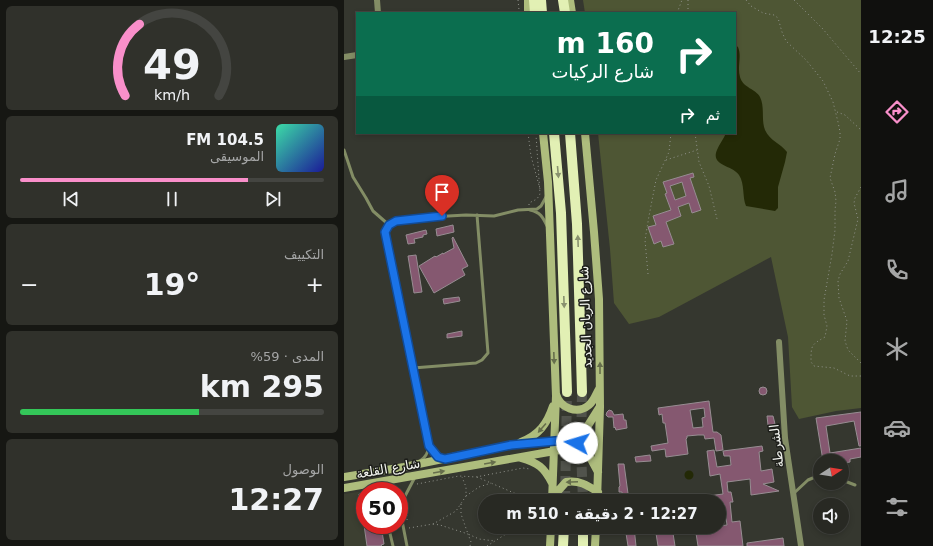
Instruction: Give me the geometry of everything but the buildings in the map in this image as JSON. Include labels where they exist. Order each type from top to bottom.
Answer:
[{"type":"highway","points":[[534,0],[535,12]]},
{"type":"highway","points":[[541,0],[542,12]]},
{"type":"highway","points":[[559,0],[560,12]]},
{"type":"highway","points":[[562,0],[565,12]]},
{"type":"highway","name":"شارع الريان الجديد","points":[[554,134],[561,213],[567,392]]},
{"type":"highway","name":"شارع الريان الجديد","points":[[570,134],[577,224],[582,392]]},
{"type":"highway","points":[[563,546],[564,534]]},
{"type":"highway","points":[[583,534],[583,546]]},
{"type":"main road","points":[[528,0],[528,12]]},
{"type":"main road","points":[[570,0],[572,12]]},
{"type":"main road","points":[[543,134],[544,189],[550,235],[556,394],[553,494]]},
{"type":"main road","name":"شارع الريان الجديد","points":[[585,134],[598,291],[600,407],[598,492]]},
{"type":"main road","points":[[556,394],[561,404],[572,410],[579,410],[590,404],[599,389]]},
{"type":"main road","points":[[511,445],[528,439],[538,433],[546,424],[556,394]]},
{"type":"main road","points":[[599,473],[587,453],[577,443],[600,407]]},
{"type":"main road","name":"شارع القلعة","points":[[344,477],[445,459],[511,445],[566,440],[577,443]]},
{"type":"main road","name":"شارع القلعة","points":[[380,482],[554,452],[572,447],[577,443]]},
{"type":"main road","points":[[520,458],[539,465],[548,476],[552,485]]},
{"type":"main road","points":[[556,494],[566,482],[573,481],[582,482],[598,492]]},
{"type":"main road","name":"شارع القلعة","points":[[344,488],[356,486]]},
{"type":"main road","points":[[550,546],[551,534]]},
{"type":"main road","points":[[595,546],[596,534]]},
{"type":"street","points":[[378,0],[378,12]]},
{"type":"street","points":[[344,57],[356,55]]},
{"type":"street","name":"الشرطة","points":[[780,342],[785,438],[801,546]]},
{"type":"lane","points":[[344,150],[353,177],[373,211],[389,225]]},
{"type":"lane","points":[[417,464],[428,452],[429,446],[385,232],[389,225],[396,221],[431,217],[476,215],[494,216],[518,210],[537,209],[545,201],[544,189]]},
{"type":"lane","points":[[529,210],[537,212],[542,216],[550,235]]},
{"type":"lane","points":[[413,368],[476,364],[488,353],[476,215]]},
{"type":"lane","points":[[429,446],[438,457],[445,459]]},
{"type":"lane","points":[[408,491],[417,475]]},
{"type":"lane","points":[[793,494],[808,480],[813,478]]},
{"type":"lane","points":[[849,483],[855,485]]},
{"type":"lane","points":[[390,534],[393,546]]},
{"type":"lane","points":[[405,534],[407,546]]},
{"type":"path","points":[[518,0],[520,12]]},
{"type":"path","points":[[677,12],[682,0]]},
{"type":"path","points":[[688,0],[688,12]]},
{"type":"path","points":[[746,0],[751,6],[763,13],[774,15],[778,18],[786,41],[806,60],[823,81],[835,112],[840,132],[840,139],[830,178],[835,192],[836,201],[835,230],[824,300],[824,315],[827,331],[825,337],[815,342],[812,346],[811,362],[814,366],[834,368],[850,376],[861,376]]},
{"type":"path","points":[[794,0],[822,28],[861,74]]},
{"type":"path","points":[[835,112],[840,112],[846,115],[861,130]]},
{"type":"path","points":[[528,134],[531,156],[538,186],[544,189]]},
{"type":"path","points":[[529,210],[529,203],[538,199],[544,189],[536,134]]},
{"type":"path","points":[[648,274],[646,234],[656,180],[669,152],[671,134]]},
{"type":"path","points":[[696,134],[699,162],[709,186],[717,219]]},
{"type":"path","points":[[666,160],[698,150]]},
{"type":"path","points":[[861,187],[854,203],[858,219],[848,261],[840,274],[838,281],[839,298],[847,321],[846,346],[861,363]]},
{"type":"path","points":[[410,485],[462,477],[476,477],[523,468],[531,469]]},
{"type":"path","points":[[462,477],[466,487],[466,496]]},
{"type":"path","points":[[476,477],[516,494]]},
{"type":"path","points":[[433,524],[456,511],[466,496],[476,489],[491,484]]},
{"type":"path","points":[[460,504],[461,514],[468,534],[470,546]]},
{"type":"path","points":[[408,528],[433,524],[440,525],[479,539],[495,541]]},
{"type":"path","points":[[487,546],[506,534]]},
{"type":"shaded area","points":[[583,0],[861,0],[861,408],[836,411],[799,419],[792,407],[788,337],[771,257],[659,317],[629,324],[614,303],[598,134],[736,134],[736,12],[585,12]]},
{"type":"shaded area","points":[[736,46],[739,50],[740,77],[744,84],[756,92],[760,97],[765,130],[772,139],[787,152],[778,187],[778,208],[775,211],[746,206],[742,182],[739,175],[719,162],[716,155],[725,134],[736,134]]},
{"type":"shaded area","points":[[687,471],[691,471],[693,475],[691,479],[687,479],[685,477],[685,473]]},
{"type":"shaded area","points":[[356,492],[356,534],[371,534],[380,546],[344,546],[344,494]]},
{"type":"tunnel","points":[[565,494],[567,392]]},
{"type":"tunnel","points":[[582,392],[581,450],[583,494]]},
{"type":"route","points":[[442,216],[396,221],[389,225],[385,232],[429,446],[438,457],[445,459],[511,445],[566,440],[577,443]]}]
